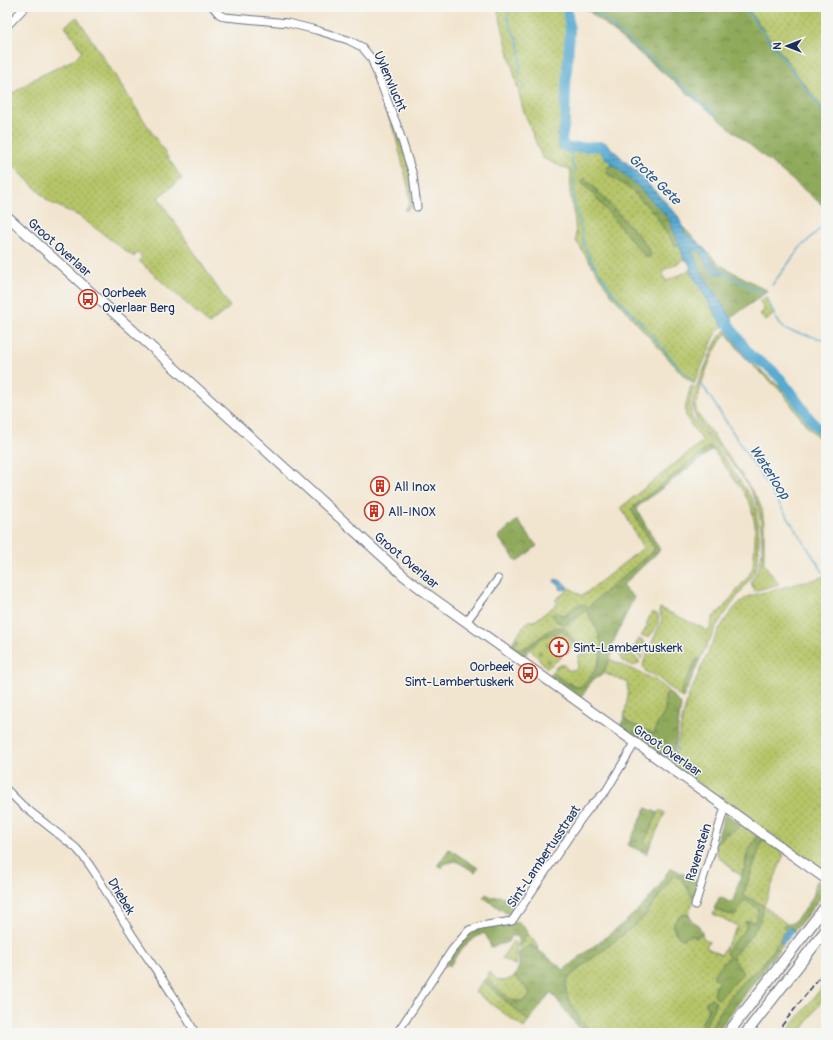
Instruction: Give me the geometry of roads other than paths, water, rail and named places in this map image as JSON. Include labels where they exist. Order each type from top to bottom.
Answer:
[{"type":"highway","points":[[728,1033],[826,906]]},
{"type":"highway","points":[[746,1033],[826,930]]},
{"type":"main road","name":"Groot Overlaar","points":[[7,216],[398,571],[466,622],[826,880]]},
{"type":"street","points":[[7,26],[25,7]]},
{"type":"street","name":"Uylenvlucht","points":[[213,7],[219,14],[225,17],[288,23],[348,40],[362,47],[371,58],[398,128],[413,175],[417,207]]},
{"type":"street","points":[[466,622],[498,579]]},
{"type":"street","name":"Sint-Lambertusstraat","points":[[397,1033],[452,950],[469,930],[481,926],[509,923],[512,921],[591,806],[606,791],[635,743]]},
{"type":"street","name":"Driebek","points":[[7,790],[38,819],[76,848],[88,862],[113,906],[183,1011],[195,1033]]},
{"type":"street","name":"Ravenstein","points":[[695,905],[725,807]]},
{"type":"water","points":[[594,142],[606,143],[641,175],[678,216],[685,233],[702,246],[714,265],[724,272],[723,275],[714,272],[708,266],[699,251],[691,249],[702,274],[733,320],[723,327],[689,269],[691,268],[687,260],[685,261],[669,218],[632,181],[604,157],[600,151],[595,151]]},
{"type":"water","points":[[555,579],[562,581],[568,587],[567,589],[561,590],[559,584],[554,582]]},
{"type":"water","points":[[790,928],[795,930],[784,943],[780,941],[786,930]]},
{"type":"waterway","points":[[508,7],[508,20],[518,43],[520,52],[520,74]]},
{"type":"waterway","name":"Grote Gete","points":[[567,7],[570,31],[565,122],[562,139],[563,145],[567,148],[601,146],[605,150]]},
{"type":"waterway","points":[[590,7],[716,114]]},
{"type":"waterway","points":[[744,7],[826,115]]},
{"type":"waterway","points":[[522,81],[524,89]]},
{"type":"waterway","points":[[571,148],[572,165],[575,170],[574,173]]},
{"type":"waterway","points":[[574,177],[574,201],[583,242],[590,258],[614,294],[684,373],[695,381]]},
{"type":"waterway","points":[[772,285],[800,248],[826,223]]},
{"type":"waterway","points":[[723,272],[753,289],[764,292]]},
{"type":"waterway","points":[[704,280],[708,277]]},
{"type":"waterway","points":[[767,297],[777,319],[786,330],[826,340]]},
{"type":"waterway","name":"Grote Gete","points":[[721,313],[751,356],[770,368],[781,379],[814,424],[826,434]]},
{"type":"waterway","name":"Waterloop","points":[[700,383],[823,572]]},
{"type":"railway","points":[[776,1033],[826,969]]},
{"type":"place","name":"Oorbeek Overlaar Berg","points":[[88,299]]},
{"type":"place","name":"All Inox","points":[[380,486]]},
{"type":"place","name":"All-INOX","points":[[374,511]]},
{"type":"place","name":"Sint-Lambertuskerk","points":[[559,647]]},
{"type":"place","name":"Oorbeek Sint-Lambertuskerk","points":[[528,673]]}]
